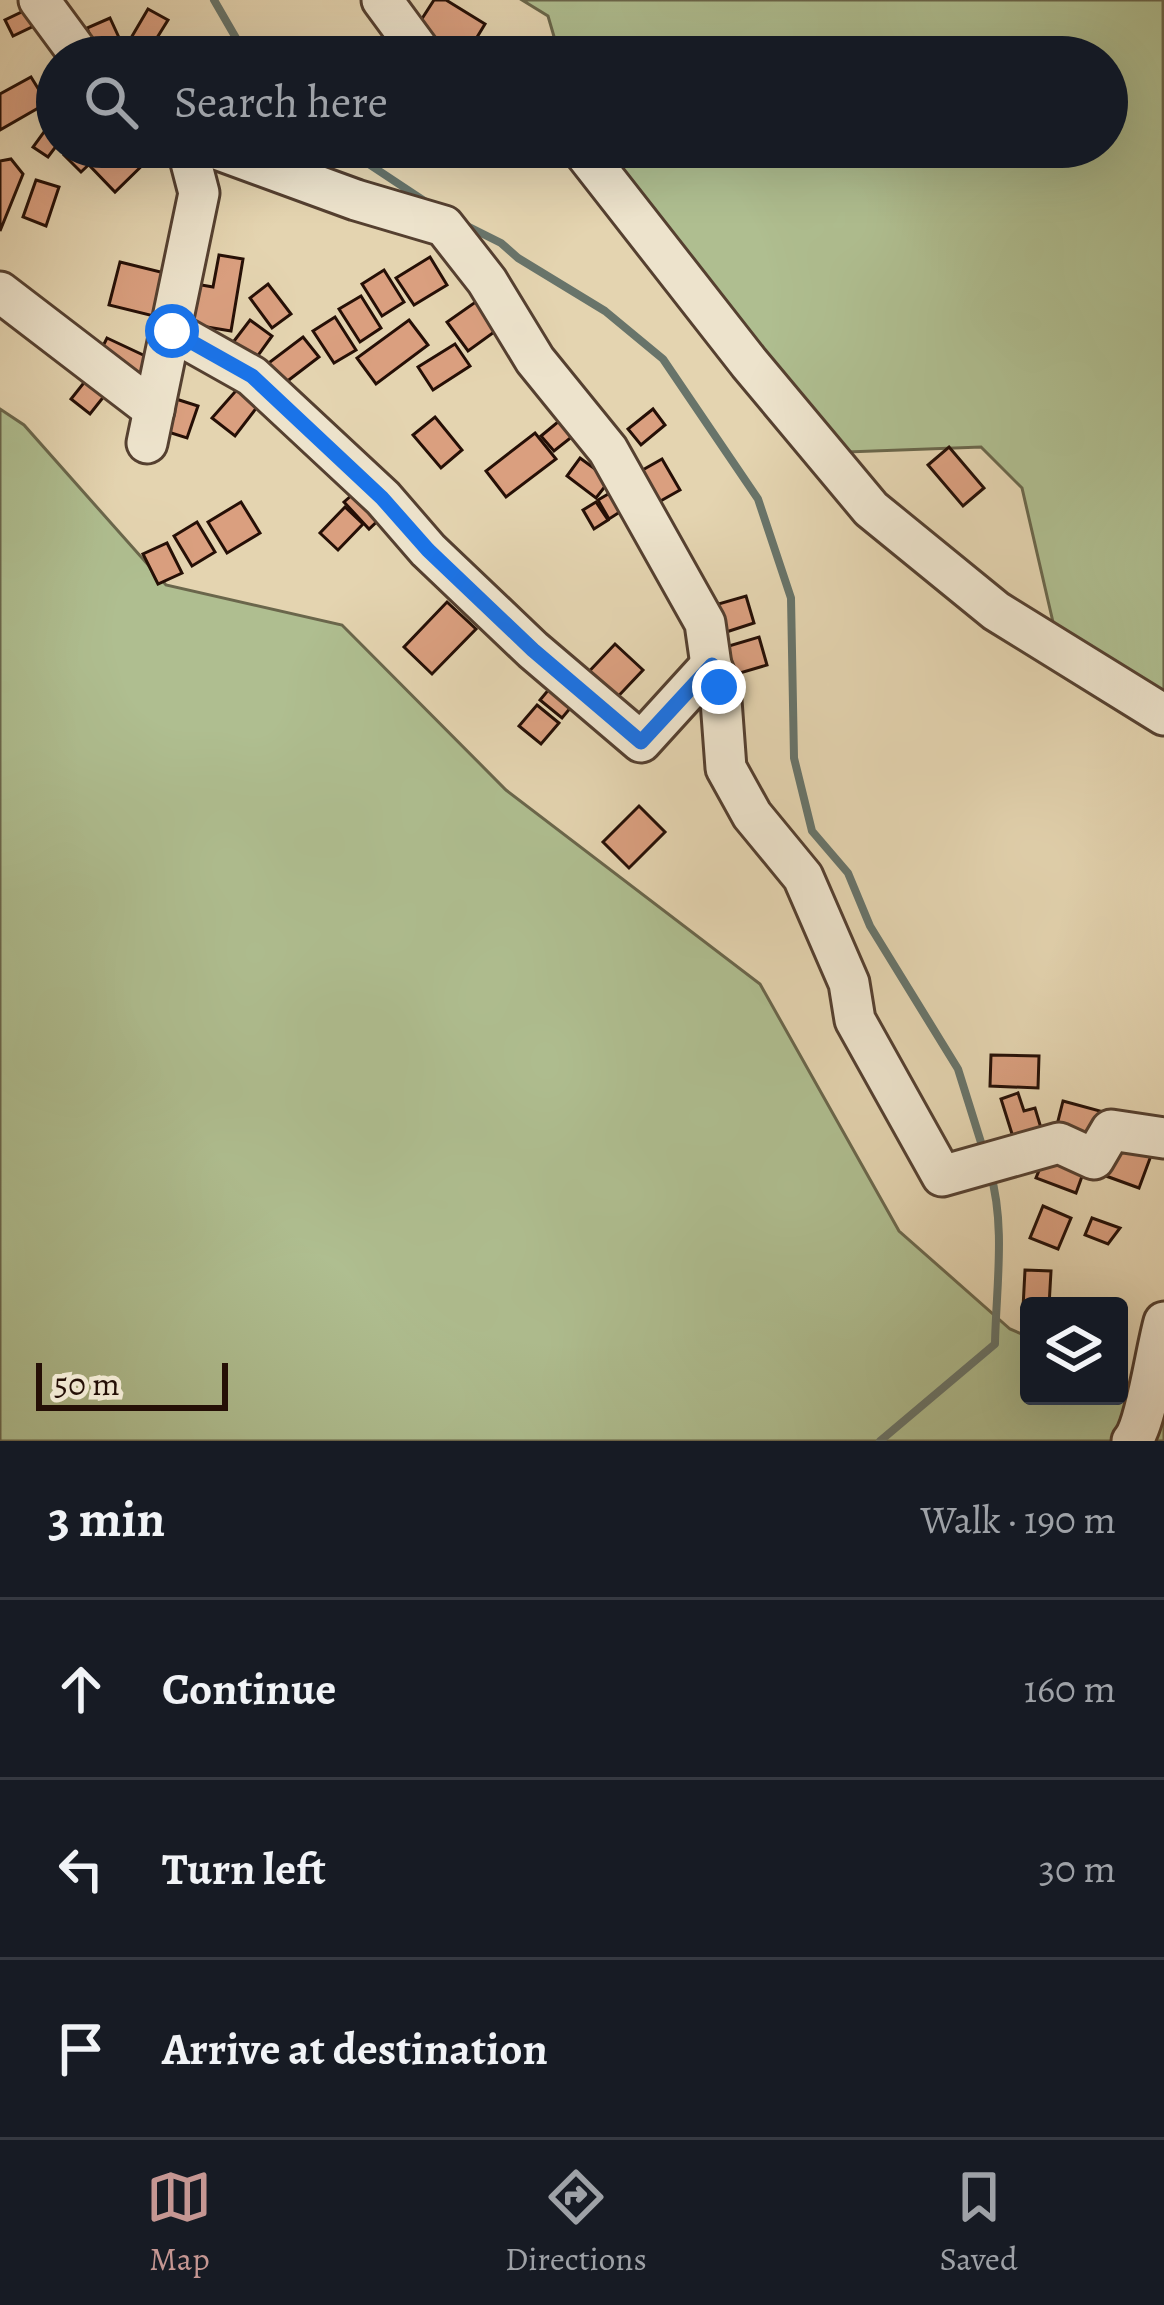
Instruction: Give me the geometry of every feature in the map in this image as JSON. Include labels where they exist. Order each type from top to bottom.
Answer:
[{"type":"street","points":[[39,0],[66,36]]},
{"type":"street","points":[[382,0],[409,36]]},
{"type":"street","points":[[0,292],[151,426],[199,193],[192,168]]},
{"type":"street","points":[[269,168],[444,226],[487,281],[535,360],[608,450],[705,623],[719,687],[726,768],[752,815],[803,877],[849,983],[854,1020],[942,1176],[1059,1143],[1094,1159],[1111,1130],[1164,1138]]},
{"type":"street","points":[[596,168],[871,509],[997,610],[1164,715]]},
{"type":"street","points":[[172,331],[252,376],[382,498],[428,550],[518,636],[641,742],[712,665]]},
{"type":"street","points":[[1132,1441],[1141,1431],[1152,1361],[1164,1322]]},
{"type":"green space","points":[[522,0],[1163,0],[1164,723],[1062,661],[1022,488],[981,447],[820,453],[610,168],[1128,168],[1128,36],[554,36],[548,16]]},
{"type":"green space","points":[[0,409],[24,425],[166,585],[342,625],[506,790],[760,984],[899,1231],[1020,1333],[1020,1405],[1128,1405],[1128,1401],[1138,1408],[1164,1381],[1164,1441],[0,1441]]},
{"type":"building","points":[[434,0],[446,0],[485,24],[478,36],[430,36],[416,28]]},
{"type":"building","points":[[30,8],[38,24],[13,36],[5,20]]},
{"type":"building","points":[[148,9],[168,20],[158,36],[132,36]]},
{"type":"building","points":[[110,18],[118,36],[90,36],[87,28]]},
{"type":"building","points":[[31,77],[36,85],[36,109],[0,130],[0,94]]},
{"type":"building","points":[[11,159],[23,174],[0,231],[0,161]]},
{"type":"building","points":[[92,168],[140,168],[115,192]]},
{"type":"building","points":[[36,180],[59,187],[46,226],[23,217]]},
{"type":"building","points":[[219,255],[243,259],[231,331],[183,323],[190,283],[213,287]]},
{"type":"building","points":[[430,257],[447,285],[414,305],[396,278]]},
{"type":"building","points":[[120,262],[181,277],[170,320],[109,305]]},
{"type":"building","points":[[384,270],[404,302],[382,316],[362,284]]},
{"type":"building","points":[[268,284],[291,314],[272,328],[250,298]]},
{"type":"building","points":[[361,296],[381,328],[360,342],[339,309]]},
{"type":"building","points":[[477,301],[497,330],[468,351],[447,322]]},
{"type":"building","points":[[335,317],[356,350],[334,363],[313,331]]},
{"type":"building","points":[[250,320],[272,336],[254,361],[231,345]]},
{"type":"building","points":[[409,320],[428,345],[376,384],[357,358]]},
{"type":"building","points":[[303,337],[319,357],[277,389],[262,368]]},
{"type":"building","points":[[107,338],[158,362],[146,389],[94,364]]},
{"type":"building","points":[[455,344],[470,366],[433,390],[418,367]]},
{"type":"building","points":[[90,375],[109,390],[90,414],[71,399]]},
{"type":"building","points":[[241,385],[261,402],[235,436],[212,418]]},
{"type":"building","points":[[176,399],[198,406],[187,438],[165,431]]},
{"type":"building","points":[[653,409],[665,425],[641,445],[628,429]]},
{"type":"building","points":[[565,416],[578,432],[554,451],[541,436]]},
{"type":"building","points":[[435,417],[462,450],[441,468],[413,435]]},
{"type":"building","points":[[535,433],[556,459],[506,497],[486,471]]},
{"type":"building","points":[[949,447],[984,488],[963,506],[928,465]]},
{"type":"building","points":[[580,458],[610,480],[596,498],[567,476]]},
{"type":"building","points":[[662,459],[680,490],[657,503],[639,472]]},
{"type":"building","points":[[361,487],[385,514],[369,529],[344,502]]},
{"type":"building","points":[[615,490],[626,508],[609,519],[598,500]]},
{"type":"building","points":[[241,502],[260,533],[227,553],[208,522]]},
{"type":"building","points":[[596,502],[608,520],[594,529],[583,510]]},
{"type":"building","points":[[345,507],[363,524],[338,550],[320,533]]},
{"type":"building","points":[[197,522],[215,552],[192,566],[174,536]]},
{"type":"building","points":[[167,543],[182,573],[158,584],[143,554]]},
{"type":"building","points":[[746,596],[754,623],[717,635],[708,607]]},
{"type":"building","points":[[447,602],[476,629],[432,674],[404,647]]},
{"type":"building","points":[[759,637],[767,665],[730,676],[722,648]]},
{"type":"building","points":[[615,644],[643,670],[609,706],[581,680]]},
{"type":"building","points":[[555,682],[577,700],[562,718],[540,700]]},
{"type":"building","points":[[537,705],[559,723],[541,744],[519,726]]},
{"type":"building","points":[[639,806],[665,832],[629,868],[603,842]]},
{"type":"building","points":[[991,1055],[1039,1056],[1038,1088],[990,1086]]},
{"type":"building","points":[[1018,1093],[1024,1111],[1035,1108],[1041,1128],[1013,1137],[1001,1099]]},
{"type":"building","points":[[1063,1101],[1100,1111],[1093,1138],[1056,1129]]},
{"type":"building","points":[[1120,1141],[1152,1153],[1139,1188],[1106,1176]]},
{"type":"building","points":[[1046,1153],[1085,1168],[1076,1193],[1036,1178]]},
{"type":"building","points":[[1043,1206],[1071,1218],[1058,1249],[1030,1238]]},
{"type":"building","points":[[1092,1218],[1120,1228],[1108,1244],[1085,1235]]},
{"type":"building","points":[[1025,1270],[1051,1271],[1050,1297],[1024,1297]]},
{"type":"waterway","points":[[214,0],[235,36]]},
{"type":"waterway","points":[[375,168],[429,204]]},
{"type":"waterway","points":[[463,224],[501,243],[605,311],[663,359],[758,499],[791,598],[794,758],[812,831],[848,873],[870,926],[958,1069],[984,1152]]},
{"type":"waterway","points":[[880,1441],[995,1344],[999,1235],[990,1172]]},
{"type":"route","points":[[172,331],[252,376],[533,650],[641,742],[712,665],[719,687]]}]
